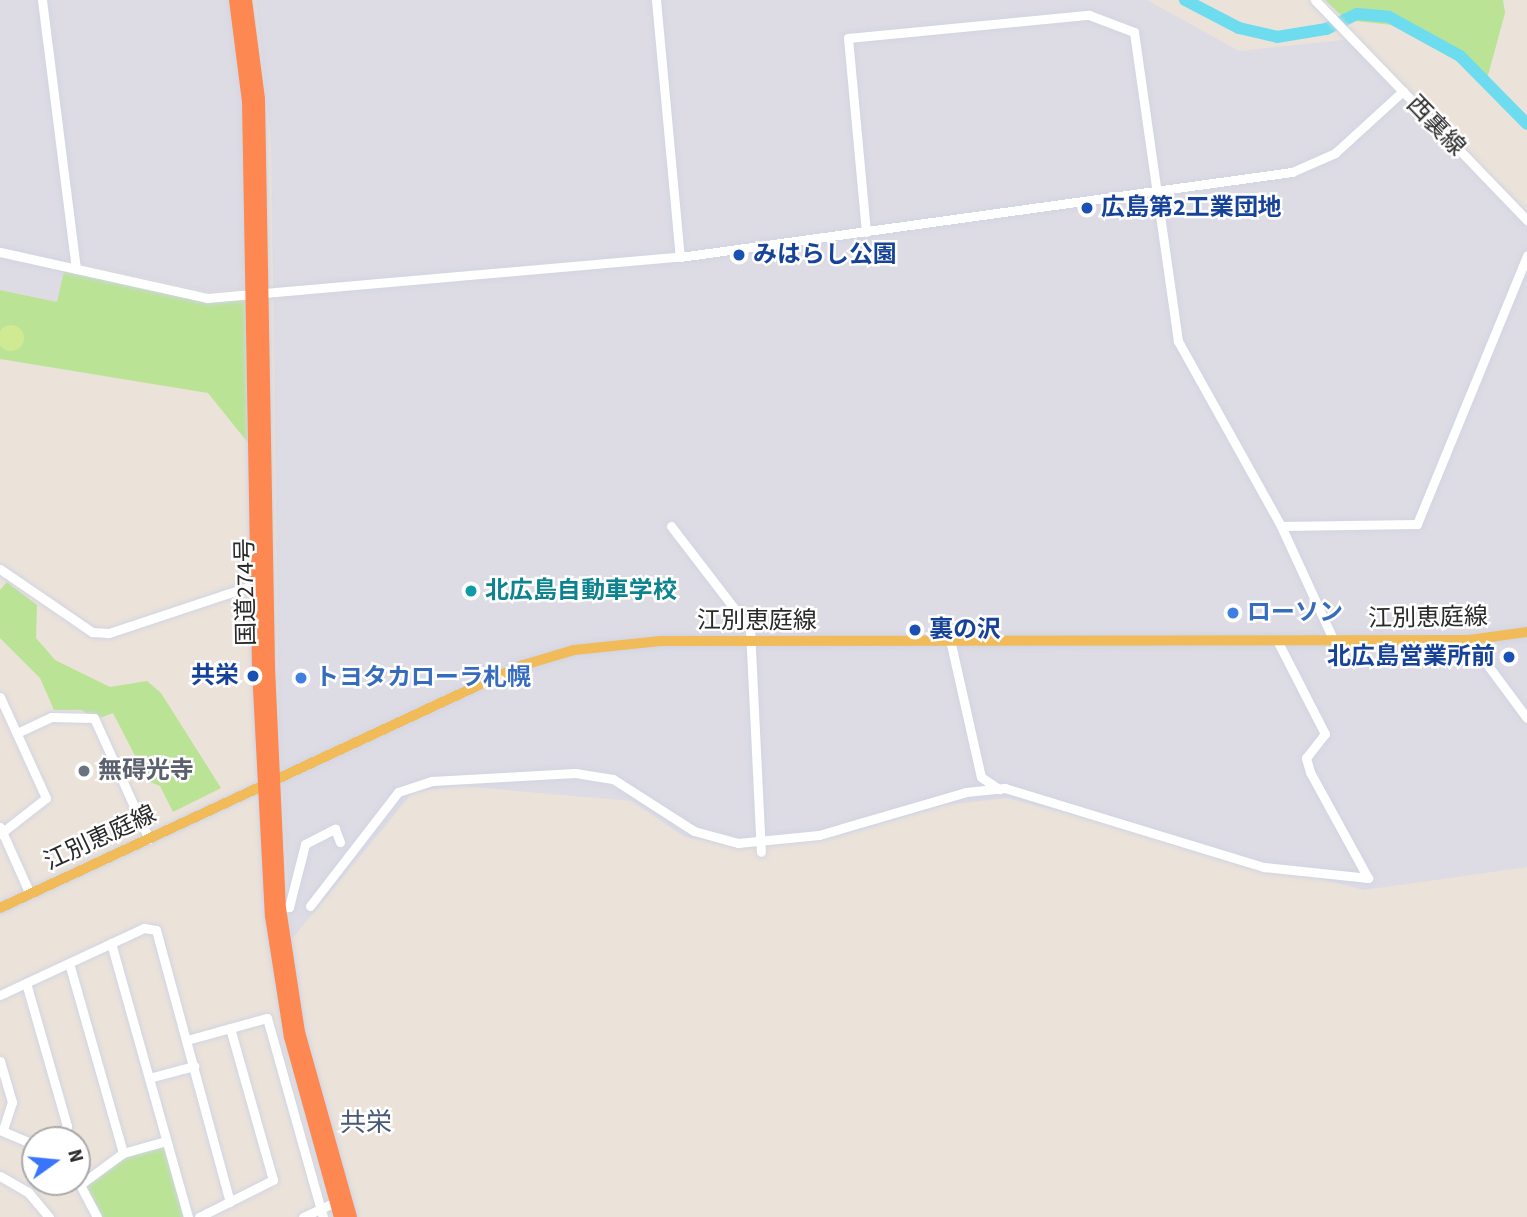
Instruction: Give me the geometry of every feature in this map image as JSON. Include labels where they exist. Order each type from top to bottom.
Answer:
[{"type":"highway","name":"国道274号","points":[[235,0],[248,101],[257,297]]},
{"type":"highway","name":"国道274号","points":[[246,0],[258,99],[257,297],[261,583],[281,993],[340,1200],[351,1217]]},
{"type":"highway","name":"国道274号","points":[[269,781],[280,908],[299,1032],[340,1200],[340,1217]]},
{"type":"main road","name":"江別恵庭線","points":[[0,908],[269,781],[520,667],[574,650],[620,642],[951,644],[1469,640],[1527,632]]},
{"type":"street","points":[[42,0],[76,269]]},
{"type":"street","points":[[656,0],[680,257]]},
{"type":"street","name":"西裏線","points":[[1315,0],[1527,220]]},
{"type":"street","points":[[866,232],[848,38],[1089,15],[1134,32],[1178,341],[1281,526],[1334,641]]},
{"type":"street","points":[[0,252],[207,298],[257,297],[680,257],[1157,192],[1314,164],[1403,92]]},
{"type":"street","points":[[1281,526],[1417,524],[1527,256]]},
{"type":"street","points":[[671,526],[750,629],[761,852]]},
{"type":"street","points":[[0,569],[92,632],[109,634],[261,583]]},
{"type":"street","points":[[951,644],[981,777],[999,789],[1264,867],[1368,878],[1310,772],[1307,758],[1325,734],[1277,640]]},
{"type":"street","points":[[1469,640],[1527,718]]},
{"type":"street","points":[[0,697],[46,798],[1,831],[30,894]]},
{"type":"street","points":[[17,733],[51,717],[94,718],[149,839]]},
{"type":"street","points":[[310,906],[398,792],[432,781],[591,774],[634,790],[694,831],[738,843],[819,835],[966,792],[999,789]]},
{"type":"street","points":[[280,908],[289,907],[305,844],[335,830],[340,842]]},
{"type":"street","points":[[0,995],[144,928],[156,930],[230,1202]]},
{"type":"street","points":[[111,943],[188,1217]]},
{"type":"street","points":[[69,962],[122,1153]]},
{"type":"street","points":[[26,983],[67,1126]]},
{"type":"street","points":[[187,1040],[267,1018],[322,1212]]},
{"type":"street","points":[[199,1217],[273,1180],[230,1028]]},
{"type":"street","points":[[0,1061],[5,1092],[2,1130],[21,1139]]},
{"type":"street","points":[[149,1078],[194,1066]]},
{"type":"street","points":[[91,1174],[122,1153],[166,1141]]},
{"type":"street","points":[[0,1176],[27,1192],[49,1217]]},
{"type":"street","points":[[85,1196],[93,1216]]},
{"type":"street","points":[[303,1217],[322,1212],[340,1200]]},
{"type":"shaded area","points":[[0,0],[229,0],[242,103],[245,289],[207,291],[67,261],[57,302],[0,290]]},
{"type":"shaded area","points":[[256,0],[1147,0],[1239,51],[1353,39],[1527,221],[1527,867],[1364,890],[1007,798],[944,805],[847,834],[741,846],[685,837],[632,801],[460,786],[413,792],[291,940],[279,723],[271,141]]},
{"type":"green space","points":[[1325,0],[1503,0],[1505,13],[1487,79],[1433,40],[1393,25],[1346,20]]},
{"type":"green space","points":[[65,267],[207,298],[251,297],[253,449],[208,393],[0,359],[0,290],[57,302]]},
{"type":"green space","points":[[11,325],[20,329],[24,338],[20,347],[11,351],[2,347],[-2,338],[2,329]]},
{"type":"green space","points":[[7,582],[37,605],[36,638],[55,660],[110,687],[147,681],[161,693],[221,788],[173,812],[160,786],[148,781],[113,713],[97,719],[81,710],[54,710],[40,678],[0,638],[0,590]]},
{"type":"green space","points":[[166,1141],[188,1217],[97,1217],[87,1196],[91,1196],[91,1177],[123,1153]]},
{"type":"waterway","points":[[1185,0],[1239,28],[1277,37],[1326,29],[1357,14],[1389,17],[1460,56],[1527,124]]},
{"type":"place","name":"広島第2工業団地","points":[[1087,208]]},
{"type":"place","name":"みはらし公園","points":[[739,255]]},
{"type":"place","name":"北広島自動車学校","points":[[471,591]]},
{"type":"place","name":"ローソン","points":[[1233,613]]},
{"type":"place","name":"裏の沢","points":[[915,630]]},
{"type":"place","name":"北広島営業所前","points":[[1509,657]]},
{"type":"place","name":"共栄","points":[[253,676]]},
{"type":"place","name":"トヨタカローラ札幌","points":[[301,678]]},
{"type":"place","name":"無碍光寺","points":[[84,771]]},
{"type":"district","name":"共栄","points":[[366,1123]]}]
